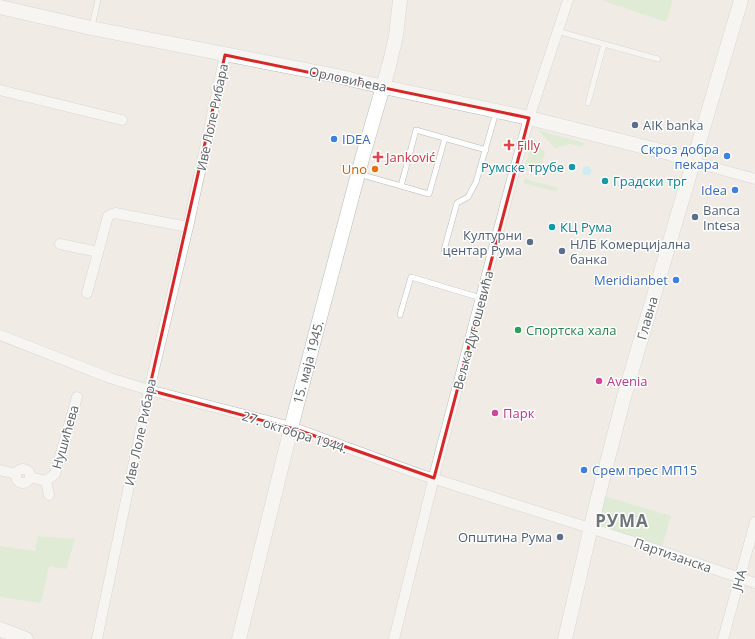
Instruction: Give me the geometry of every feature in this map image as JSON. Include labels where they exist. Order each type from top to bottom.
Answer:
[{"type":"street","name":"15. маја 1945.","points":[[239,639],[291,427],[358,174],[384,87],[396,36],[400,0]]},
{"type":"street","name":"Вељка Дугошевића","points":[[394,639],[434,478],[529,118],[568,0]]},
{"type":"street","name":"Главна","points":[[565,639],[624,397],[741,0]]},
{"type":"street","name":"Орловићева","points":[[0,7],[91,28],[337,76],[529,118],[669,153],[693,162]]},
{"type":"street","name":"Иве Лоле Рибара","points":[[97,639],[149,390],[188,227],[225,55]]},
{"type":"street","points":[[0,90],[122,120]]},
{"type":"street","points":[[693,162],[755,179]]},
{"type":"street","points":[[87,293],[108,216],[111,214],[115,213],[188,227]]},
{"type":"street","points":[[60,244],[98,252]]},
{"type":"street","name":"27. октобра 1944.","points":[[0,335],[110,378],[149,390],[291,427],[434,478],[591,528]]},
{"type":"street","name":"Нушићева","points":[[0,470],[16,474],[19,470],[24,469],[29,472],[30,477],[46,481],[56,474],[76,397]]},
{"type":"street","points":[[46,481],[49,495]]},
{"type":"street","name":"ЈНА","points":[[723,639],[755,522]]},
{"type":"street","name":"Партизанска","points":[[591,528],[755,583]]},
{"type":"street","points":[[0,630],[26,639]]},
{"type":"lane","points":[[91,28],[98,0]]},
{"type":"lane","points":[[557,31],[658,59]]},
{"type":"lane","points":[[588,103],[604,44]]},
{"type":"lane","points":[[444,250],[457,203],[468,197],[476,182],[496,111]]},
{"type":"lane","points":[[401,186],[416,130],[486,150]]},
{"type":"lane","points":[[358,174],[429,194],[445,138]]},
{"type":"lane","points":[[400,315],[411,277],[481,298]]},
{"type":"highlighted area","points":[[225,55],[529,118],[434,478],[298,430],[149,390]]},
{"type":"green space","points":[[601,0],[673,0],[666,22]]},
{"type":"green space","points":[[538,130],[584,143],[583,147],[570,144],[555,148]]},
{"type":"green space","points":[[533,137],[545,153],[543,165],[523,173]]},
{"type":"green space","points":[[526,179],[558,188],[557,192],[523,183]]},
{"type":"green space","points":[[601,495],[671,516],[662,547],[593,527]]},
{"type":"green space","points":[[38,536],[75,539],[66,569],[49,566],[41,603],[0,597],[0,546],[35,551]]},
{"type":"water","points":[[585,167],[589,167],[591,171],[589,175],[585,175],[583,173],[583,169]]},
{"type":"place","name":"AIK banka","points":[[635,125]]},
{"type":"place","name":"IDEA","points":[[334,139]]},
{"type":"place","name":"Filly","points":[[509,145]]},
{"type":"place","name":"Скроз добра пекара","points":[[727,156]]},
{"type":"place","name":"Janković","points":[[378,157]]},
{"type":"place","name":"Румске трубе","points":[[572,167]]},
{"type":"place","name":"Uno","points":[[375,169]]},
{"type":"place","name":"Градски трг","points":[[605,181]]},
{"type":"place","name":"Idea","points":[[735,190]]},
{"type":"place","name":"Banca Intesa","points":[[695,217]]},
{"type":"place","name":"КЦ Рума","points":[[552,227]]},
{"type":"place","name":"Културни центар Рума","points":[[530,242]]},
{"type":"place","name":"НЛБ Комерцијална банка","points":[[562,251]]},
{"type":"place","name":"Meridianbet","points":[[676,280]]},
{"type":"place","name":"Спортска хала","points":[[518,330]]},
{"type":"place","name":"Avenia","points":[[599,381]]},
{"type":"place","name":"Парк","points":[[495,413]]},
{"type":"place","name":"Срем прес МП15","points":[[584,470]]},
{"type":"place","name":"Општина Рума","points":[[560,537]]},
{"type":"district","name":"РУМА","points":[[622,520]]}]
